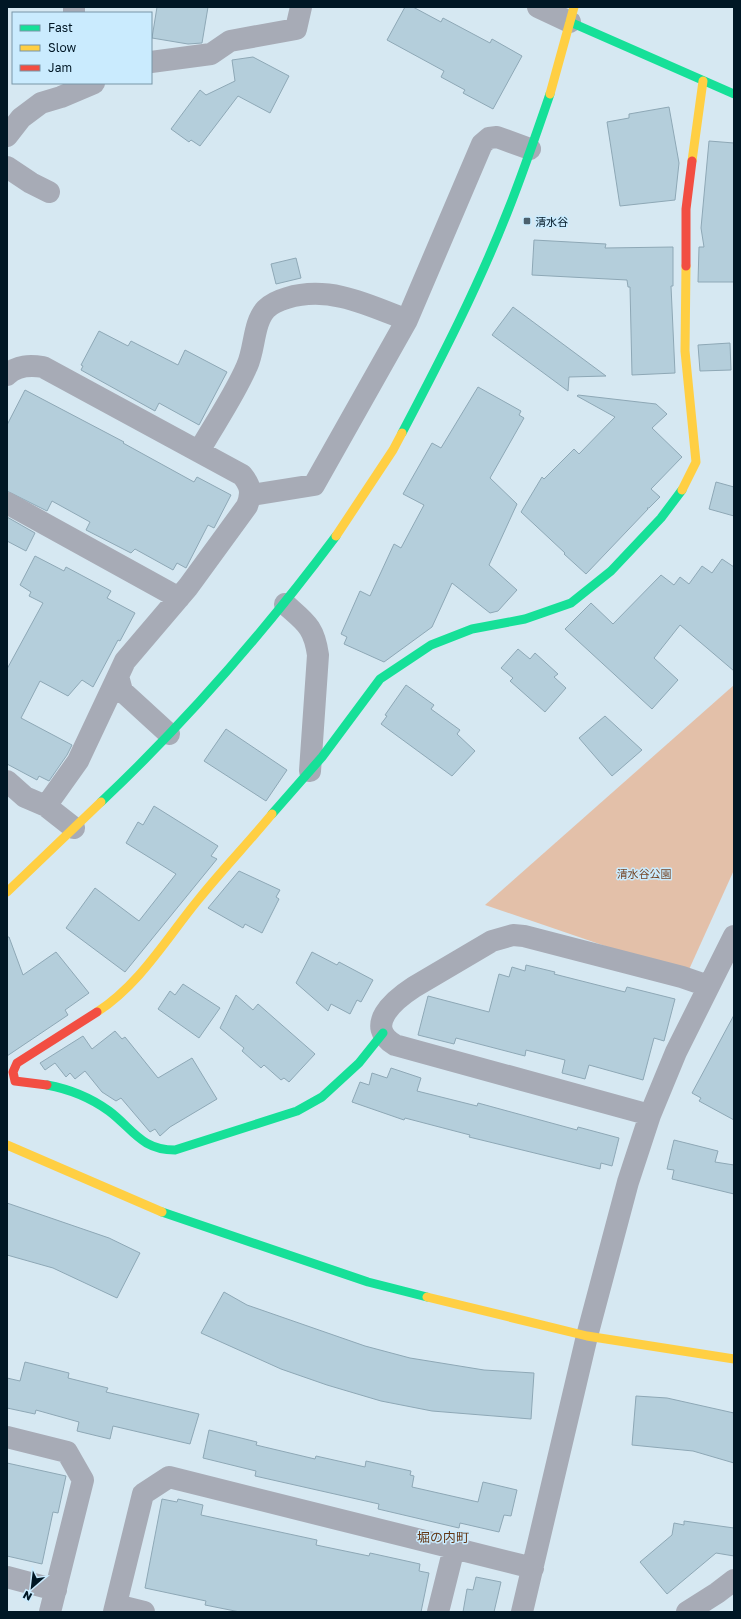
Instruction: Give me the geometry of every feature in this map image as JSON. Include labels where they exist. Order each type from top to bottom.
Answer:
[{"type":"street","points":[[152,62],[211,54],[230,41],[296,29],[301,7]]},
{"type":"street","points":[[538,7],[572,14],[703,81],[734,94]]},
{"type":"street","points":[[7,892],[133,772],[230,668],[285,604],[346,524],[393,450],[435,370],[481,273],[509,208],[551,92],[572,14]]},
{"type":"street","points":[[383,1033],[359,1063],[322,1097],[297,1110],[267,1121],[217,1135],[166,1152],[156,1150],[147,1145],[102,1107],[88,1099],[47,1085],[15,1081],[13,1076],[13,1069],[17,1063],[114,1001],[149,965],[198,900],[310,771],[380,679],[431,645],[472,629],[525,619],[571,603],[611,571],[661,518],[682,490],[696,462],[685,351],[686,209],[703,81]]},
{"type":"street","points":[[7,136],[21,118],[41,103],[62,90],[89,84]]},
{"type":"street","points":[[251,495],[314,485],[407,320],[482,144],[489,138],[497,137],[530,149]]},
{"type":"street","points":[[7,167],[31,183],[49,192]]},
{"type":"street","points":[[199,451],[247,366],[260,320],[266,309],[277,300],[301,293],[328,294],[354,299],[407,320]]},
{"type":"street","points":[[7,375],[18,368],[30,365],[43,367],[242,475],[249,483],[251,495],[247,506],[179,598],[125,661],[78,761],[46,806]]},
{"type":"street","points":[[7,503],[179,598]]},
{"type":"street","points":[[285,604],[309,626],[317,645],[318,655],[310,771]]},
{"type":"street","points":[[118,676],[122,691],[169,734]]},
{"type":"street","points":[[7,781],[25,797],[46,806],[74,828]]},
{"type":"street","points":[[650,1115],[395,1045],[388,1040],[383,1033],[380,1025],[382,1017],[402,994],[492,940],[513,935],[524,936],[708,986]]},
{"type":"street","points":[[522,1612],[534,1568],[587,1336],[628,1182],[650,1115],[676,1052],[734,936]]},
{"type":"street","points":[[7,1145],[154,1209],[368,1282],[587,1336],[734,1359]]},
{"type":"street","points":[[7,1437],[67,1452],[83,1480],[50,1612]]},
{"type":"street","points":[[144,1612],[115,1609],[143,1494],[169,1477],[534,1568]]},
{"type":"street","points":[[438,1612],[454,1548]]},
{"type":"street","points":[[7,1577],[56,1590]]},
{"type":"street","points":[[687,1612],[734,1580]]},
{"type":"green space","name":"清水谷公園","points":[[734,685],[734,870],[687,974],[485,905]]},
{"type":"building","points":[[157,7],[208,7],[202,43],[188,44],[152,38]]},
{"type":"building","points":[[405,7],[413,7],[441,22],[443,18],[490,43],[492,39],[522,56],[493,109],[463,93],[465,90],[441,77],[444,71],[387,40]]},
{"type":"building","points":[[253,57],[289,76],[270,113],[238,96],[200,146],[191,140],[189,142],[171,129],[200,90],[206,95],[235,81],[232,60]]},
{"type":"building","points":[[669,107],[679,163],[675,200],[620,206],[607,122],[629,118],[629,114]]},
{"type":"building","points":[[709,141],[734,143],[734,282],[698,282],[699,247],[704,247],[701,228]]},
{"type":"building","points":[[534,240],[606,244],[605,248],[673,247],[673,286],[671,286],[675,373],[632,375],[630,287],[628,287],[627,280],[532,275]]},
{"type":"building","points":[[296,258],[301,278],[276,284],[271,264]]},
{"type":"building","points":[[513,307],[606,376],[569,377],[568,391],[492,335]]},
{"type":"building","points":[[99,331],[128,346],[131,341],[178,365],[185,350],[227,372],[199,425],[159,403],[155,411],[81,370],[83,366],[81,365]]},
{"type":"building","points":[[730,343],[731,370],[700,371],[698,345]]},
{"type":"building","points":[[478,387],[521,411],[519,415],[524,418],[490,478],[517,504],[489,565],[517,590],[498,611],[490,613],[452,583],[432,627],[384,662],[344,644],[347,637],[341,634],[360,591],[370,596],[394,544],[401,548],[424,505],[403,494],[432,443],[441,448]]},
{"type":"building","points":[[25,390],[124,442],[123,443],[194,482],[197,477],[231,495],[214,528],[208,525],[186,568],[177,563],[173,570],[135,549],[131,553],[86,530],[90,522],[52,501],[47,511],[7,491],[7,425]]},
{"type":"building","points":[[577,396],[656,404],[667,414],[652,428],[682,457],[651,489],[660,497],[649,508],[647,508],[648,509],[586,574],[521,512],[542,477],[544,479],[574,449],[579,454],[615,417]]},
{"type":"building","points":[[716,482],[734,487],[734,516],[709,509]]},
{"type":"building","points":[[7,517],[35,533],[26,551],[7,541]]},
{"type":"building","points":[[35,556],[64,571],[66,567],[111,591],[107,598],[135,613],[120,641],[118,640],[93,687],[82,680],[68,696],[40,681],[21,718],[72,745],[49,781],[39,776],[37,780],[7,764],[7,669],[43,603],[29,596],[31,592],[20,585]]},
{"type":"building","points":[[722,559],[734,567],[734,671],[680,625],[654,658],[678,680],[652,709],[565,629],[591,603],[613,624],[661,575],[674,585],[680,577],[689,584],[702,566],[712,573]]},
{"type":"building","points":[[518,649],[530,659],[535,653],[558,674],[554,677],[566,688],[545,712],[510,681],[513,678],[501,668]]},
{"type":"building","points":[[406,685],[434,705],[431,709],[460,730],[457,734],[475,751],[452,776],[381,724],[387,716],[385,715]]},
{"type":"building","points":[[605,716],[642,750],[612,776],[579,738]]},
{"type":"building","points":[[226,729],[287,770],[266,801],[204,761]]},
{"type":"building","points":[[154,806],[218,846],[211,856],[217,859],[125,972],[66,928],[95,888],[139,921],[176,874],[126,843],[138,822],[143,825]]},
{"type":"building","points":[[239,871],[280,890],[276,897],[279,899],[262,933],[245,924],[243,928],[208,908]]},
{"type":"building","points":[[7,937],[9,937],[23,975],[56,952],[89,993],[65,1010],[68,1015],[7,1056]]},
{"type":"building","points":[[312,952],[337,965],[339,962],[373,980],[361,1002],[357,1000],[350,1014],[331,1004],[328,1011],[296,983]]},
{"type":"building","points":[[526,965],[555,972],[554,974],[625,992],[627,987],[675,999],[664,1041],[654,1038],[643,1080],[589,1065],[585,1079],[562,1073],[565,1060],[526,1050],[525,1056],[456,1038],[454,1044],[418,1035],[428,996],[489,1012],[499,974],[509,977],[512,967],[525,971]]},
{"type":"building","points":[[183,984],[220,1008],[199,1038],[158,1009],[170,991],[175,995]]},
{"type":"building","points":[[236,995],[253,1010],[258,1004],[315,1054],[289,1082],[284,1078],[281,1080],[264,1065],[261,1068],[242,1051],[244,1048],[220,1028]]},
{"type":"building","points":[[734,1015],[734,1120],[699,1101],[701,1098],[692,1093]]},
{"type":"building","points":[[115,1031],[122,1039],[125,1037],[158,1078],[192,1058],[217,1099],[170,1127],[160,1136],[155,1129],[150,1132],[121,1098],[116,1101],[102,1092],[85,1071],[75,1079],[70,1073],[66,1077],[55,1063],[45,1070],[40,1063],[83,1036],[92,1049]]},
{"type":"building","points":[[391,1068],[421,1078],[417,1091],[477,1106],[478,1103],[577,1130],[578,1127],[619,1138],[612,1166],[601,1163],[600,1169],[469,1137],[470,1135],[405,1118],[404,1120],[352,1102],[360,1082],[369,1085],[372,1073],[387,1078]]},
{"type":"building","points":[[674,1140],[718,1151],[715,1162],[734,1165],[734,1194],[672,1179],[674,1170],[667,1169]]},
{"type":"building","points":[[7,1203],[109,1238],[140,1253],[117,1298],[53,1268],[7,1255]]},
{"type":"building","points":[[224,1292],[247,1305],[365,1346],[410,1358],[484,1370],[534,1373],[531,1419],[432,1411],[381,1401],[327,1385],[281,1369],[201,1333]]},
{"type":"building","points":[[25,1362],[69,1373],[68,1378],[108,1388],[106,1392],[199,1414],[190,1444],[113,1426],[110,1439],[77,1431],[79,1422],[36,1410],[35,1414],[7,1408],[7,1378],[20,1381]]},
{"type":"building","points":[[636,1396],[667,1398],[734,1413],[734,1463],[693,1451],[632,1445]]},
{"type":"building","points":[[209,1430],[257,1442],[256,1445],[315,1459],[316,1456],[365,1467],[366,1461],[411,1471],[410,1475],[414,1476],[412,1487],[478,1502],[483,1482],[517,1490],[511,1516],[504,1515],[499,1532],[460,1523],[459,1528],[378,1509],[379,1504],[255,1476],[256,1471],[203,1458]]},
{"type":"building","points":[[7,1463],[66,1476],[58,1513],[53,1512],[42,1564],[7,1556]]},
{"type":"building","points":[[162,1499],[177,1502],[178,1499],[203,1505],[201,1515],[317,1540],[316,1545],[369,1556],[370,1553],[420,1564],[419,1571],[429,1573],[421,1612],[240,1612],[205,1605],[206,1601],[145,1588]]},
{"type":"building","points":[[684,1521],[734,1528],[734,1556],[716,1553],[667,1594],[640,1562],[672,1535],[674,1523],[684,1525]]},
{"type":"building","points":[[476,1577],[501,1582],[494,1612],[463,1612],[467,1589],[473,1590]]},
{"type":"traffic: fast","points":[[570,22],[734,94]]},
{"type":"traffic: fast","points":[[402,433],[445,350],[485,265],[515,194],[550,94]]},
{"type":"traffic: fast","points":[[272,814],[322,757],[380,679],[431,645],[472,629],[525,619],[571,603],[611,571],[661,518],[682,490]]},
{"type":"traffic: fast","points":[[101,802],[164,740],[224,674],[253,641],[336,536]]},
{"type":"traffic: fast","points":[[47,1085],[72,1092],[95,1102],[109,1111],[138,1137],[146,1142],[163,1149],[175,1150],[297,1111],[322,1097],[359,1063],[383,1033]]},
{"type":"traffic: fast","points":[[162,1212],[368,1282],[427,1297]]},
{"type":"traffic: slow","points":[[550,94],[574,7]]},
{"type":"traffic: slow","points":[[692,161],[703,81]]},
{"type":"traffic: slow","points":[[682,490],[696,462],[685,351],[686,266]]},
{"type":"traffic: slow","points":[[336,536],[393,450],[402,433]]},
{"type":"traffic: slow","points":[[7,892],[101,802]]},
{"type":"traffic: slow","points":[[97,1012],[112,1001],[139,975],[207,889],[272,814]]},
{"type":"traffic: slow","points":[[7,1145],[162,1212]]},
{"type":"traffic: slow","points":[[427,1297],[587,1336],[734,1359]]},
{"type":"traffic: jam","points":[[686,266],[686,209],[692,161]]},
{"type":"traffic: jam","points":[[47,1085],[15,1081],[13,1072],[17,1063],[97,1012]]},
{"type":"place","name":"清水谷","points":[[527,221]]},
{"type":"district","name":"堀の内町","points":[[443,1537]]}]
